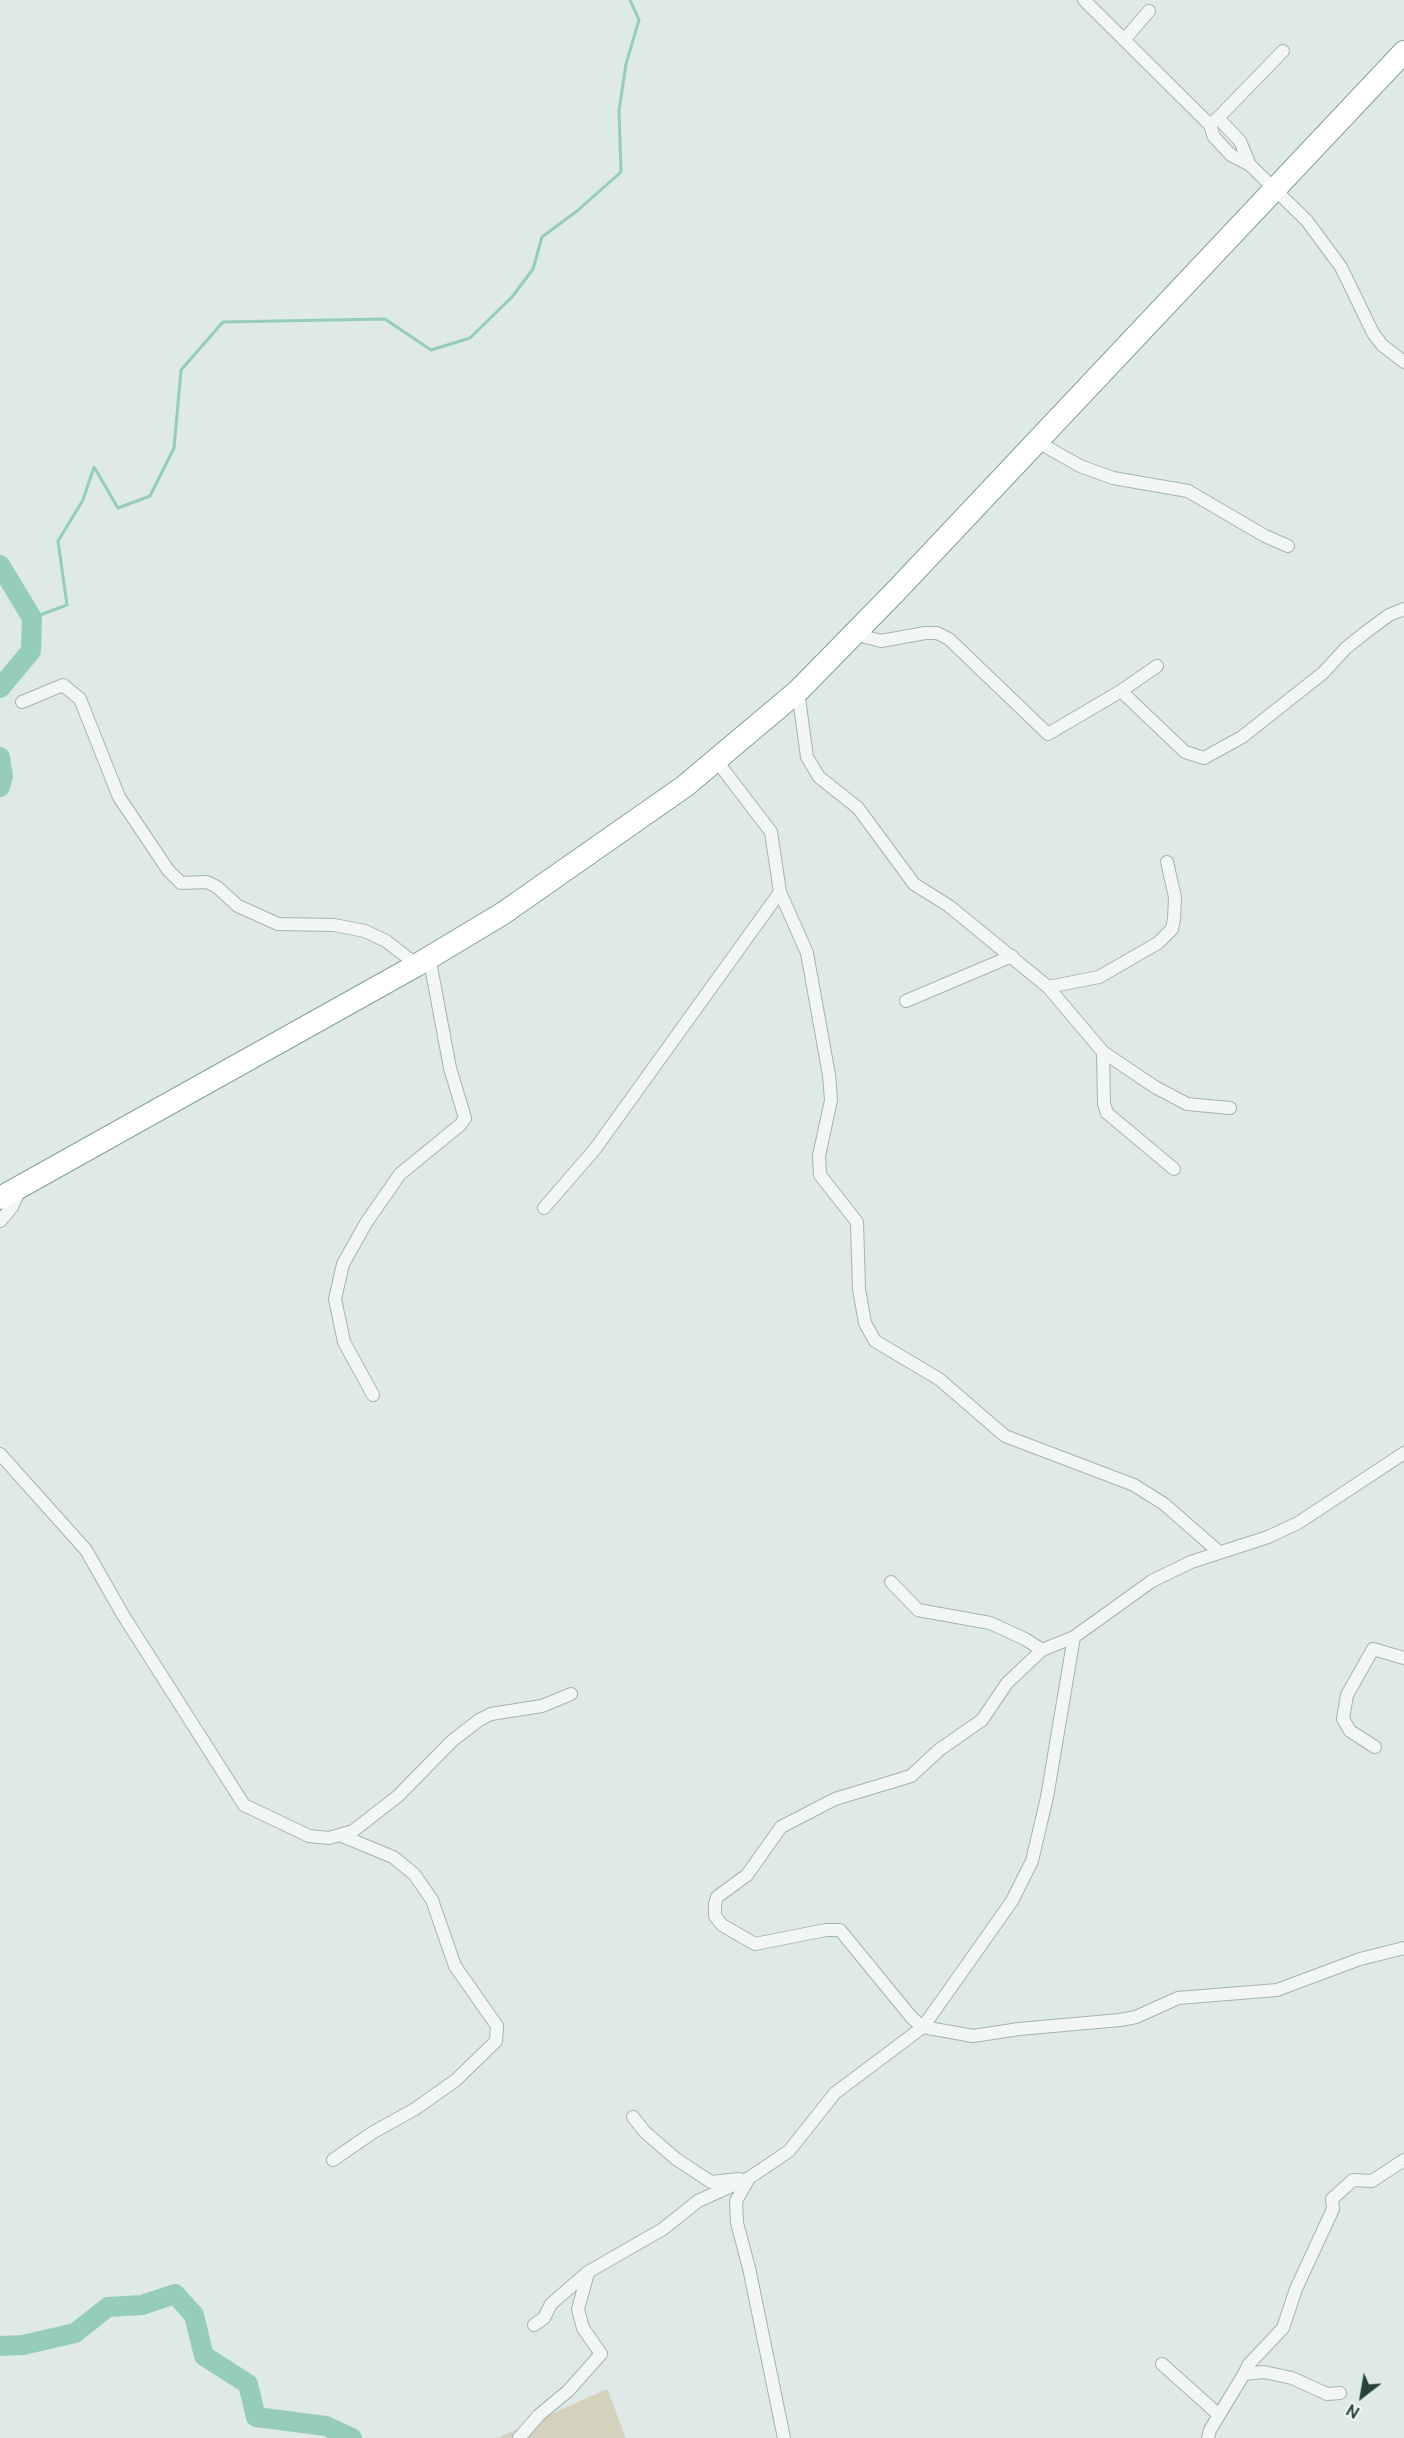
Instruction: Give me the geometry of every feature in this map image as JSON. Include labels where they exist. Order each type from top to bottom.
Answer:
[{"type":"highway","points":[[0,1198],[423,961],[502,914],[685,786],[798,692],[1038,442],[1404,52]]},
{"type":"street","points":[[1084,0],[1214,122]]},
{"type":"street","points":[[1124,40],[1149,11]]},
{"type":"street","points":[[1283,51],[1214,122],[1214,137],[1231,155],[1250,165],[1307,221],[1330,251],[1382,345],[1404,362]]},
{"type":"street","points":[[1038,442],[1080,466],[1113,478],[1188,491],[1265,536],[1288,546]]},
{"type":"street","points":[[1121,691],[1170,735],[1185,752],[1204,758],[1242,737],[1323,673],[1346,648],[1366,632],[1389,615],[1404,609]]},
{"type":"street","points":[[854,634],[880,641],[925,633],[937,633],[949,639],[1048,734],[1121,691],[1157,666]]},
{"type":"street","points":[[22,702],[63,685],[80,699],[119,797],[168,870],[181,883],[207,882],[217,887],[238,906],[278,924],[334,925],[364,931],[423,961],[465,1118],[460,1125],[400,1174],[343,1264],[335,1299],[344,1342],[373,1395]]},
{"type":"street","points":[[798,692],[807,757],[819,777],[858,808],[914,884],[949,906],[1048,987],[1102,1052],[1155,1087],[1187,1104],[1230,1108]]},
{"type":"street","points":[[716,760],[771,832],[780,892],[807,953],[829,1075],[831,1100],[819,1156],[820,1175],[857,1222],[859,1289],[865,1323],[875,1341],[939,1379],[1005,1436],[1134,1485],[1164,1504],[1220,1552]]},
{"type":"street","points":[[1048,987],[1099,977],[1158,943],[1172,929],[1175,897],[1167,862]]},
{"type":"street","points":[[544,1208],[595,1149],[780,892]]},
{"type":"street","points":[[906,1000],[1012,956]]},
{"type":"street","points":[[1102,1052],[1104,1104],[1107,1113],[1174,1169]]},
{"type":"street","points":[[0,1221],[12,1207],[22,1186]]},
{"type":"street","points":[[0,1454],[86,1550],[123,1615],[244,1805],[309,1836],[342,1836],[393,1857],[414,1874],[432,1900],[455,1966],[472,1994],[497,2026],[496,2041],[456,2080],[415,2109],[372,2133],[333,2160]]},
{"type":"street","points":[[1404,1454],[1298,1523],[1268,1537],[1191,1562],[1152,1581],[1074,1637],[1042,1650],[1007,1683],[982,1720],[939,1750],[911,1776],[835,1799],[781,1827],[747,1875],[717,1897],[715,1904],[715,1916],[722,1925],[755,1944],[826,1930],[840,1930],[912,2018],[923,2027],[973,2036],[1019,2029],[1120,2020],[1136,2017],[1178,1998],[1277,1990],[1360,1959],[1404,1948]]},
{"type":"street","points":[[891,1582],[918,1610],[928,1614],[990,1623],[1025,1639],[1042,1650]]},
{"type":"street","points":[[534,2325],[544,2318],[551,2304],[588,2272],[663,2229],[698,2201],[749,2178],[789,2151],[835,2093],[923,2027],[1012,1901],[1032,1861],[1047,1797],[1074,1637]]},
{"type":"street","points":[[1375,1747],[1350,1731],[1343,1719],[1347,1695],[1372,1649],[1404,1658]]},
{"type":"street","points":[[342,1836],[353,1831],[398,1796],[452,1741],[479,1720],[491,1714],[542,1706],[571,1694]]},
{"type":"street","points":[[633,2117],[645,2132],[676,2159],[711,2182],[749,2178]]},
{"type":"street","points":[[1208,2438],[1249,2364],[1283,2328],[1296,2289],[1333,2210],[1332,2199],[1353,2180],[1372,2181],[1404,2160]]},
{"type":"street","points":[[749,2178],[736,2200],[736,2223],[749,2268],[784,2438]]},
{"type":"street","points":[[519,2438],[538,2415],[568,2391],[600,2354],[583,2328],[578,2309],[588,2272]]},
{"type":"street","points":[[1162,2364],[1219,2415]]},
{"type":"street","points":[[1244,2374],[1264,2372],[1292,2378],[1327,2394],[1340,2393]]},
{"type":"shaded area","points":[[607,2389],[626,2438],[498,2438]]},
{"type":"waterway","points":[[32,618],[67,605],[58,541],[83,500],[94,467],[118,508],[150,496],[174,448],[181,370],[223,322],[385,319],[431,350],[470,338],[512,297],[533,269],[542,237],[577,211],[621,172],[619,111],[626,64],[639,20],[630,0]]},
{"type":"waterway","points":[[0,565],[32,618],[31,651],[0,688]]},
{"type":"waterway","points":[[0,757],[3,776],[0,787]]},
{"type":"waterway","points":[[0,2346],[23,2345],[75,2333],[108,2307],[142,2305],[175,2294],[194,2315],[204,2356],[248,2384],[256,2417],[326,2426],[352,2438]]}]
